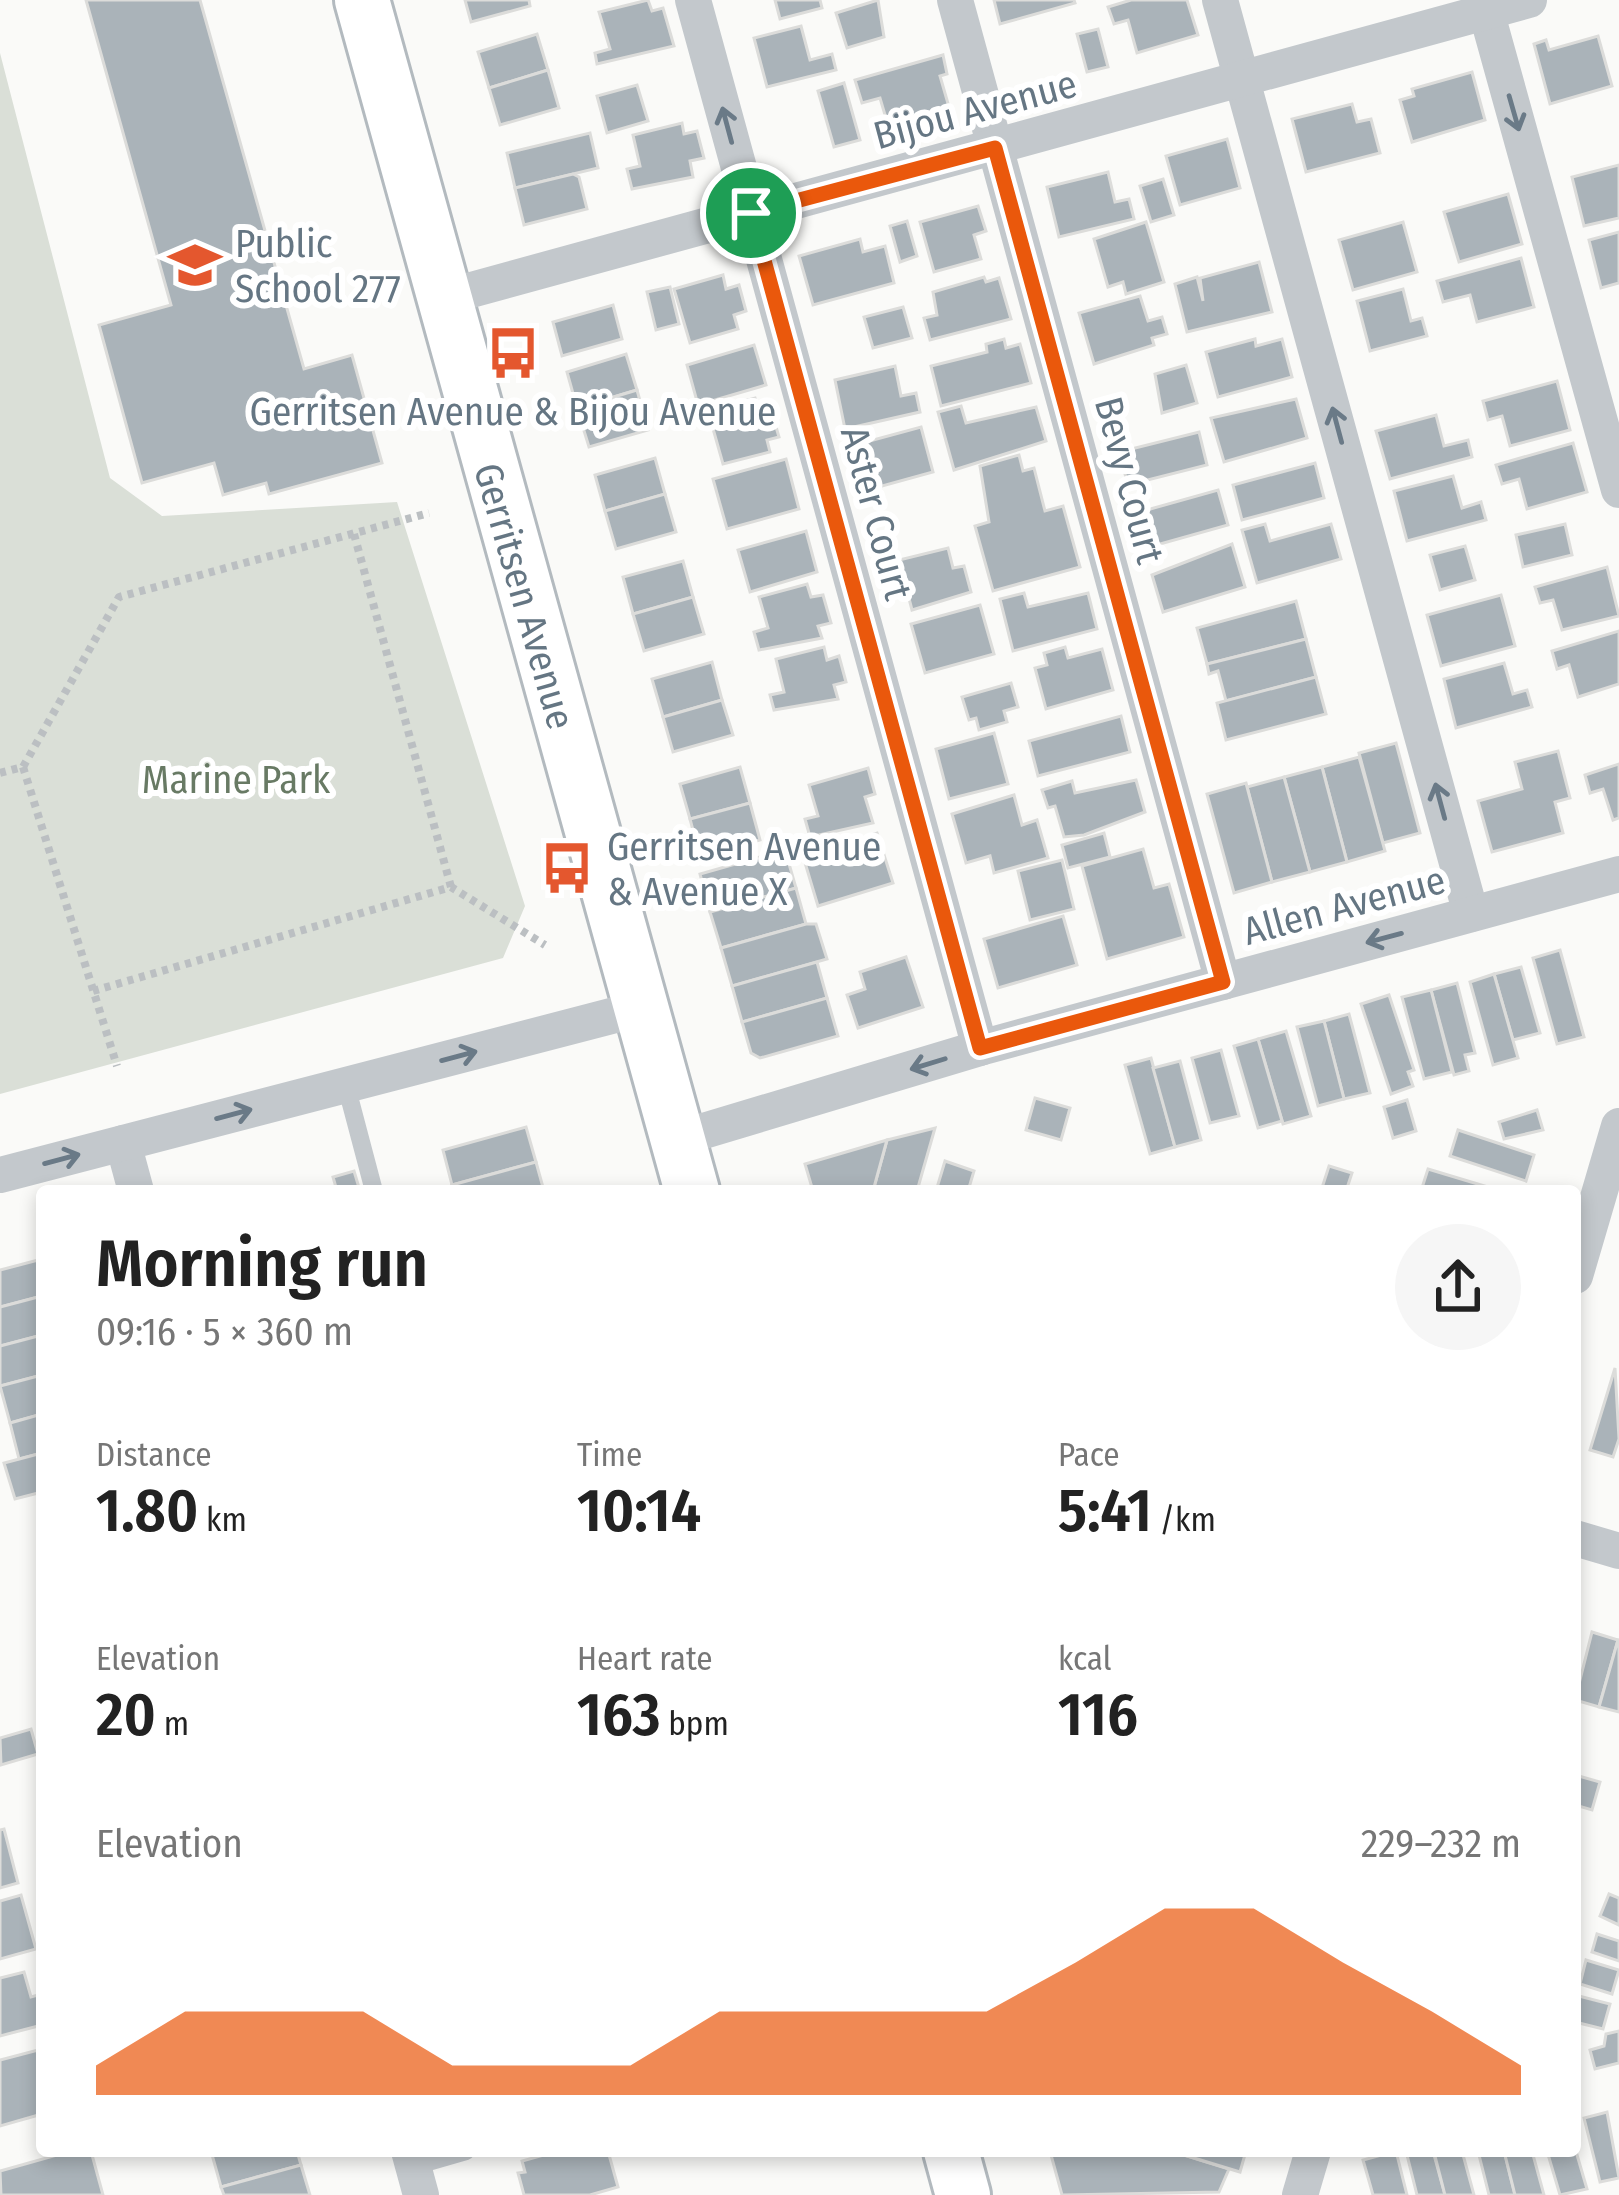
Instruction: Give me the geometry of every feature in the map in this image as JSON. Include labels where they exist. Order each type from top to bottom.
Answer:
[{"type":"main road","name":"Gerritsen Avenue","points":[[362,0],[690,1185]]},
{"type":"main road","points":[[953,2157],[963,2195]]},
{"type":"street","name":"Aster Court","points":[[693,0],[980,1048]]},
{"type":"street","name":"Bevy Court","points":[[955,0],[1223,982]]},
{"type":"street","points":[[1220,0],[1471,914]]},
{"type":"street","name":"Bijou Avenue","points":[[442,298],[1242,79],[1484,6],[1529,0]]},
{"type":"street","points":[[1484,6],[1619,490]]},
{"type":"street","name":"Allen Avenue","points":[[677,1139],[980,1048],[1619,874]]},
{"type":"street","points":[[0,1175],[642,1008]]},
{"type":"street","points":[[1581,1256],[1619,1126]]},
{"type":"street","points":[[123,1143],[134,1185]]},
{"type":"street","points":[[1581,1540],[1619,1551]]},
{"type":"street","points":[[1300,2195],[1311,2157]]},
{"type":"lane","points":[[346,1085],[372,1185]]},
{"type":"lane","points":[[415,2171],[451,2157]]},
{"type":"path","points":[[117,1066],[22,767],[118,597],[429,514]]},
{"type":"path","points":[[354,534],[451,887],[544,945]]},
{"type":"path","points":[[0,772],[22,767]]},
{"type":"path","points":[[93,991],[451,887]]},
{"type":"green space","name":"Marine Park","points":[[0,53],[110,478],[162,516],[397,502],[525,906],[503,958],[0,1094]]},
{"type":"building","points":[[86,0],[200,0],[304,369],[352,355],[382,463],[269,494],[266,483],[223,495],[214,463],[142,483],[99,325],[171,305]]},
{"type":"building","points":[[465,0],[529,0],[530,6],[471,22]]},
{"type":"building","points":[[648,0],[652,11],[663,8],[674,46],[597,64],[595,53],[610,49],[599,12]]},
{"type":"building","points":[[775,0],[820,0],[822,8],[780,19]]},
{"type":"building","points":[[878,0],[884,37],[847,48],[836,13]]},
{"type":"building","points":[[994,0],[1074,0],[1075,3],[1000,24]]},
{"type":"building","points":[[1131,0],[1187,0],[1198,35],[1137,53],[1128,20],[1114,24],[1108,7]]},
{"type":"building","points":[[801,26],[810,60],[832,54],[836,70],[767,87],[754,38]]},
{"type":"building","points":[[1098,29],[1108,67],[1087,72],[1077,34]]},
{"type":"building","points":[[537,34],[548,70],[489,88],[478,52]]},
{"type":"building","points":[[1598,36],[1612,86],[1550,104],[1534,44],[1546,40],[1549,50]]},
{"type":"building","points":[[943,55],[947,74],[940,76],[949,107],[888,125],[880,98],[862,103],[855,80]]},
{"type":"building","points":[[548,70],[559,108],[500,125],[489,88]]},
{"type":"building","points":[[1472,72],[1485,120],[1412,142],[1400,100],[1414,96],[1412,89]]},
{"type":"building","points":[[844,83],[860,140],[834,147],[818,91]]},
{"type":"building","points":[[637,85],[648,121],[607,133],[597,96]]},
{"type":"building","points":[[1352,104],[1357,122],[1371,119],[1380,153],[1306,172],[1292,119]]},
{"type":"building","points":[[682,123],[684,134],[697,131],[704,158],[690,161],[693,177],[632,189],[627,169],[640,166],[633,135]]},
{"type":"building","points":[[590,133],[598,168],[515,188],[507,153]]},
{"type":"building","points":[[1227,139],[1240,188],[1180,205],[1166,156]]},
{"type":"building","points":[[1619,165],[1619,218],[1584,226],[1572,177]]},
{"type":"building","points":[[1108,172],[1115,202],[1129,199],[1134,219],[1059,237],[1047,187]]},
{"type":"building","points":[[573,174],[579,177],[587,209],[524,225],[515,188]]},
{"type":"building","points":[[1163,179],[1174,215],[1151,222],[1140,186]]},
{"type":"building","points":[[1508,194],[1522,244],[1459,262],[1444,212]]},
{"type":"building","points":[[978,206],[986,231],[974,235],[981,259],[934,272],[920,222]]},
{"type":"building","points":[[907,221],[917,256],[900,262],[890,226]]},
{"type":"building","points":[[1146,222],[1164,282],[1126,294],[1123,282],[1108,287],[1094,239]]},
{"type":"building","points":[[1403,222],[1417,272],[1353,290],[1339,240]]},
{"type":"building","points":[[1619,232],[1619,283],[1601,288],[1589,240]]},
{"type":"building","points":[[860,239],[863,252],[885,246],[894,283],[813,305],[799,256]]},
{"type":"building","points":[[1521,258],[1534,307],[1477,322],[1470,295],[1443,302],[1437,281]]},
{"type":"building","points":[[1259,262],[1272,312],[1187,332],[1175,284],[1197,277],[1203,301],[1200,278]]},
{"type":"building","points":[[723,275],[726,289],[739,285],[746,311],[734,315],[738,329],[690,343],[674,289]]},
{"type":"building","points":[[984,277],[986,282],[999,278],[1011,319],[930,340],[924,318],[937,315],[933,292]]},
{"type":"building","points":[[670,287],[679,324],[656,330],[647,292]]},
{"type":"building","points":[[1403,289],[1411,321],[1422,318],[1427,336],[1370,351],[1357,301]]},
{"type":"building","points":[[1140,296],[1148,321],[1162,317],[1167,334],[1152,338],[1154,345],[1094,364],[1079,313]]},
{"type":"building","points":[[613,305],[622,339],[562,356],[553,322]]},
{"type":"building","points":[[903,307],[912,338],[873,348],[864,317]]},
{"type":"building","points":[[1004,339],[1006,348],[1020,344],[1031,383],[941,406],[931,366],[987,352],[986,344]]},
{"type":"building","points":[[1255,339],[1256,346],[1282,339],[1292,377],[1218,397],[1206,352]]},
{"type":"building","points":[[754,345],[766,385],[698,405],[687,365]]},
{"type":"building","points":[[626,354],[637,390],[577,408],[567,372]]},
{"type":"building","points":[[1186,365],[1197,403],[1162,413],[1155,374]]},
{"type":"building","points":[[895,366],[901,396],[916,393],[920,412],[845,429],[835,380]]},
{"type":"building","points":[[1557,381],[1570,430],[1510,446],[1502,416],[1488,420],[1483,401]]},
{"type":"building","points":[[637,390],[648,430],[589,447],[577,408]]},
{"type":"building","points":[[755,398],[759,412],[771,410],[779,437],[767,440],[770,452],[723,464],[708,411]]},
{"type":"building","points":[[1296,399],[1307,438],[1224,462],[1211,418]]},
{"type":"building","points":[[961,406],[966,423],[1036,407],[1046,441],[954,470],[938,412]]},
{"type":"building","points":[[1436,415],[1444,446],[1468,440],[1472,457],[1390,479],[1376,431]]},
{"type":"building","points":[[921,427],[933,472],[875,488],[862,443]]},
{"type":"building","points":[[1199,432],[1207,465],[1128,485],[1119,452]]},
{"type":"building","points":[[1573,443],[1587,492],[1527,509],[1519,479],[1502,484],[1496,465]]},
{"type":"building","points":[[1019,455],[1023,471],[1034,468],[1045,511],[1063,506],[1080,567],[993,591],[975,526],[989,522],[980,466]]},
{"type":"building","points":[[655,458],[665,494],[605,511],[595,475]]},
{"type":"building","points":[[786,459],[799,509],[727,529],[713,479]]},
{"type":"building","points":[[1315,463],[1324,498],[1242,520],[1233,485]]},
{"type":"building","points":[[1453,476],[1462,508],[1481,502],[1486,520],[1407,541],[1394,491]]},
{"type":"building","points":[[1218,490],[1228,525],[1146,548],[1136,513]]},
{"type":"building","points":[[665,494],[676,532],[616,549],[605,511]]},
{"type":"building","points":[[1265,524],[1270,541],[1331,524],[1341,559],[1257,583],[1242,530]]},
{"type":"building","points":[[1565,524],[1572,555],[1523,567],[1516,535]]},
{"type":"building","points":[[806,531],[817,572],[750,592],[738,550]]},
{"type":"building","points":[[1232,544],[1245,587],[1163,612],[1152,575]]},
{"type":"building","points":[[1465,546],[1475,580],[1440,590],[1430,555]]},
{"type":"building","points":[[948,548],[953,568],[964,566],[971,592],[912,610],[899,560]]},
{"type":"building","points":[[683,561],[693,597],[633,614],[623,577]]},
{"type":"building","points":[[1607,567],[1619,616],[1562,630],[1553,600],[1540,603],[1535,587]]},
{"type":"building","points":[[807,584],[811,597],[823,595],[831,623],[818,626],[822,638],[759,650],[754,632],[768,628],[759,597]]},
{"type":"building","points":[[1024,593],[1028,607],[1088,593],[1097,629],[1013,651],[1000,599]]},
{"type":"building","points":[[1501,595],[1515,646],[1441,666],[1427,615]]},
{"type":"building","points":[[693,597],[704,634],[644,651],[633,614]]},
{"type":"building","points":[[1296,601],[1306,639],[1207,664],[1197,628]]},
{"type":"building","points":[[980,605],[994,654],[925,673],[911,624]]},
{"type":"building","points":[[1619,631],[1619,684],[1578,697],[1569,665],[1557,669],[1552,651]]},
{"type":"building","points":[[1306,639],[1316,677],[1226,701],[1218,671],[1209,674],[1207,664]]},
{"type":"building","points":[[824,647],[827,660],[839,656],[846,682],[834,685],[838,699],[774,710],[770,695],[784,692],[776,659]]},
{"type":"building","points":[[1065,647],[1068,658],[1102,649],[1113,690],[1046,709],[1035,668],[1047,665],[1044,653]]},
{"type":"building","points":[[712,662],[722,700],[663,717],[652,679]]},
{"type":"building","points":[[1504,663],[1513,694],[1527,690],[1532,707],[1456,728],[1444,679]]},
{"type":"building","points":[[1316,677],[1326,714],[1226,740],[1217,703]]},
{"type":"building","points":[[1011,683],[1018,707],[1004,711],[1007,722],[979,730],[976,718],[969,720],[962,697]]},
{"type":"building","points":[[722,700],[733,735],[673,752],[663,717]]},
{"type":"building","points":[[1121,716],[1130,752],[1038,776],[1029,741]]},
{"type":"building","points":[[994,733],[1008,784],[949,799],[936,749]]},
{"type":"building","points":[[1396,743],[1420,833],[1383,843],[1359,753]]},
{"type":"building","points":[[1558,751],[1570,798],[1555,802],[1563,833],[1492,852],[1478,801],[1522,789],[1515,762]]},
{"type":"building","points":[[1359,757],[1385,851],[1347,862],[1322,767]]},
{"type":"building","points":[[1619,764],[1619,818],[1613,820],[1603,789],[1590,793],[1585,775]]},
{"type":"building","points":[[740,767],[750,803],[690,819],[680,784]]},
{"type":"building","points":[[1322,767],[1347,862],[1310,872],[1284,777]]},
{"type":"building","points":[[868,768],[875,794],[865,797],[873,823],[810,837],[805,819],[818,816],[809,785]]},
{"type":"building","points":[[1284,777],[1310,872],[1272,882],[1247,787]]},
{"type":"building","points":[[1136,780],[1145,812],[1084,835],[1064,837],[1055,806],[1048,808],[1042,790],[1072,781],[1075,793]]},
{"type":"building","points":[[1246,783],[1272,882],[1234,893],[1207,794]]},
{"type":"building","points":[[1014,795],[1022,825],[1037,820],[1048,858],[994,873],[990,856],[966,863],[952,814]]},
{"type":"building","points":[[750,803],[760,840],[700,857],[690,819]]},
{"type":"building","points":[[877,833],[893,883],[818,906],[803,856]]},
{"type":"building","points":[[1104,833],[1110,857],[1068,868],[1062,845]]},
{"type":"building","points":[[1143,849],[1154,888],[1169,884],[1184,937],[1107,959],[1082,866]]},
{"type":"building","points":[[785,850],[796,888],[710,912],[700,874]]},
{"type":"building","points":[[1062,860],[1074,909],[1030,920],[1018,871]]},
{"type":"building","points":[[796,888],[806,924],[721,948],[710,912]]},
{"type":"building","points":[[1063,916],[1077,965],[998,988],[984,939]]},
{"type":"building","points":[[816,924],[827,959],[732,986],[721,948]]},
{"type":"building","points":[[1560,950],[1584,1037],[1557,1044],[1533,958]]},
{"type":"building","points":[[906,957],[923,1007],[858,1028],[847,995],[865,989],[860,972]]},
{"type":"building","points":[[817,962],[827,998],[742,1022],[732,986]]},
{"type":"building","points":[[1521,967],[1540,1033],[1513,1040],[1494,974]]},
{"type":"building","points":[[1494,974],[1518,1058],[1493,1065],[1470,982]]},
{"type":"building","points":[[1457,983],[1475,1053],[1465,1055],[1469,1071],[1454,1075],[1431,990]]},
{"type":"building","points":[[1431,990],[1452,1072],[1424,1079],[1402,997]]},
{"type":"building","points":[[1389,995],[1414,1070],[1408,1072],[1413,1086],[1391,1094],[1361,1004]]},
{"type":"building","points":[[827,998],[838,1036],[760,1058],[751,1053],[742,1022]]},
{"type":"building","points":[[1349,1014],[1370,1093],[1344,1099],[1324,1021]]},
{"type":"building","points":[[1324,1021],[1344,1099],[1318,1106],[1297,1027]]},
{"type":"building","points":[[1286,1031],[1311,1116],[1283,1124],[1258,1039]]},
{"type":"building","points":[[1258,1039],[1282,1121],[1258,1128],[1234,1046]]},
{"type":"building","points":[[1221,1050],[1239,1116],[1210,1123],[1192,1058]]},
{"type":"building","points":[[1151,1058],[1175,1147],[1150,1154],[1125,1065]]},
{"type":"building","points":[[1180,1061],[1201,1140],[1175,1147],[1153,1068]]},
{"type":"building","points":[[1035,1098],[1070,1108],[1061,1140],[1026,1130]]},
{"type":"building","points":[[1407,1100],[1416,1131],[1393,1138],[1384,1107]]},
{"type":"building","points":[[1537,1110],[1543,1130],[1504,1139],[1499,1122]]},
{"type":"building","points":[[526,1127],[536,1162],[452,1185],[443,1150]]},
{"type":"building","points":[[935,1128],[919,1185],[875,1185],[887,1140]]},
{"type":"building","points":[[1458,1130],[1534,1155],[1526,1181],[1450,1156]]},
{"type":"building","points":[[887,1140],[875,1185],[811,1185],[805,1164]]},
{"type":"building","points":[[945,1161],[974,1171],[970,1185],[938,1185]]},
{"type":"building","points":[[536,1162],[542,1185],[452,1185]]},
{"type":"building","points":[[1329,1166],[1352,1173],[1348,1185],[1323,1185]]},
{"type":"building","points":[[1428,1169],[1481,1185],[1423,1185]]},
{"type":"building","points":[[354,1171],[358,1185],[335,1185],[333,1177]]},
{"type":"building","points":[[36,1261],[36,1298],[0,1307],[0,1270]]},
{"type":"building","points":[[36,1298],[36,1337],[0,1346],[0,1307]]},
{"type":"building","points":[[36,1337],[36,1377],[0,1386],[0,1346]]},
{"type":"building","points":[[1615,1368],[1619,1439],[1613,1457],[1590,1450]]},
{"type":"building","points":[[36,1377],[36,1416],[10,1423],[0,1386]]},
{"type":"building","points":[[36,1416],[36,1455],[19,1459],[10,1423]]},
{"type":"building","points":[[36,1455],[36,1494],[15,1499],[4,1463]]},
{"type":"building","points":[[1592,1632],[1618,1640],[1599,1707],[1581,1702],[1581,1676]]},
{"type":"building","points":[[1619,1640],[1619,1712],[1599,1707]]},
{"type":"building","points":[[31,1729],[36,1755],[1,1765],[0,1738]]},
{"type":"building","points":[[1581,1777],[1600,1782],[1592,1810],[1581,1807]]},
{"type":"building","points":[[4,1829],[18,1883],[0,1888],[0,1830]]},
{"type":"building","points":[[1609,1894],[1619,1898],[1619,1925],[1600,1916]]},
{"type":"building","points":[[21,1895],[36,1949],[0,1959],[0,1901]]},
{"type":"building","points":[[1597,1934],[1619,1941],[1619,1961],[1592,1952]]},
{"type":"building","points":[[1586,1960],[1619,1970],[1612,1994],[1581,1984]]},
{"type":"building","points":[[24,1972],[31,1997],[36,1996],[36,2027],[0,2036],[0,1978]]},
{"type":"building","points":[[1581,1997],[1610,2004],[1603,2029],[1581,2024]]},
{"type":"building","points":[[1619,2031],[1619,2063],[1595,2069],[1590,2050],[1604,2046],[1606,2034]]},
{"type":"building","points":[[36,2051],[36,2116],[0,2126],[0,2060]]},
{"type":"building","points":[[1607,2112],[1619,2178],[1600,2182],[1584,2118]]},
{"type":"building","points":[[50,2157],[93,2157],[103,2195],[1,2195],[0,2171]]},
{"type":"building","points":[[213,2157],[299,2157],[301,2165],[221,2187]]},
{"type":"building","points":[[610,2157],[618,2187],[590,2195],[524,2195],[518,2173],[525,2172],[522,2161]]},
{"type":"building","points":[[1052,2157],[1190,2157],[1229,2169],[1219,2192],[1062,2195]]},
{"type":"building","points":[[1191,2157],[1244,2157],[1240,2172]]},
{"type":"building","points":[[1398,2157],[1407,2195],[1373,2195],[1363,2160]]},
{"type":"building","points":[[1408,2157],[1435,2157],[1445,2195],[1417,2195]]},
{"type":"building","points":[[1435,2157],[1464,2157],[1474,2195],[1445,2195]]},
{"type":"building","points":[[1480,2157],[1506,2157],[1515,2195],[1489,2195]]},
{"type":"building","points":[[1506,2157],[1534,2157],[1544,2195],[1515,2195]]},
{"type":"building","points":[[1549,2157],[1578,2157],[1587,2189],[1560,2195]]},
{"type":"building","points":[[301,2165],[310,2195],[224,2195],[221,2187]]},
{"type":"place","name":"Public School 277","points":[[195,265]]},
{"type":"place","name":"Gerritsen Avenue & Bijou Avenue","points":[[513,353]]},
{"type":"place","name":"Gerritsen Avenue & Avenue X","points":[[567,868]]},
{"type":"route","points":[[995,148],[1223,982],[980,1048],[751,213],[995,148]]}]
